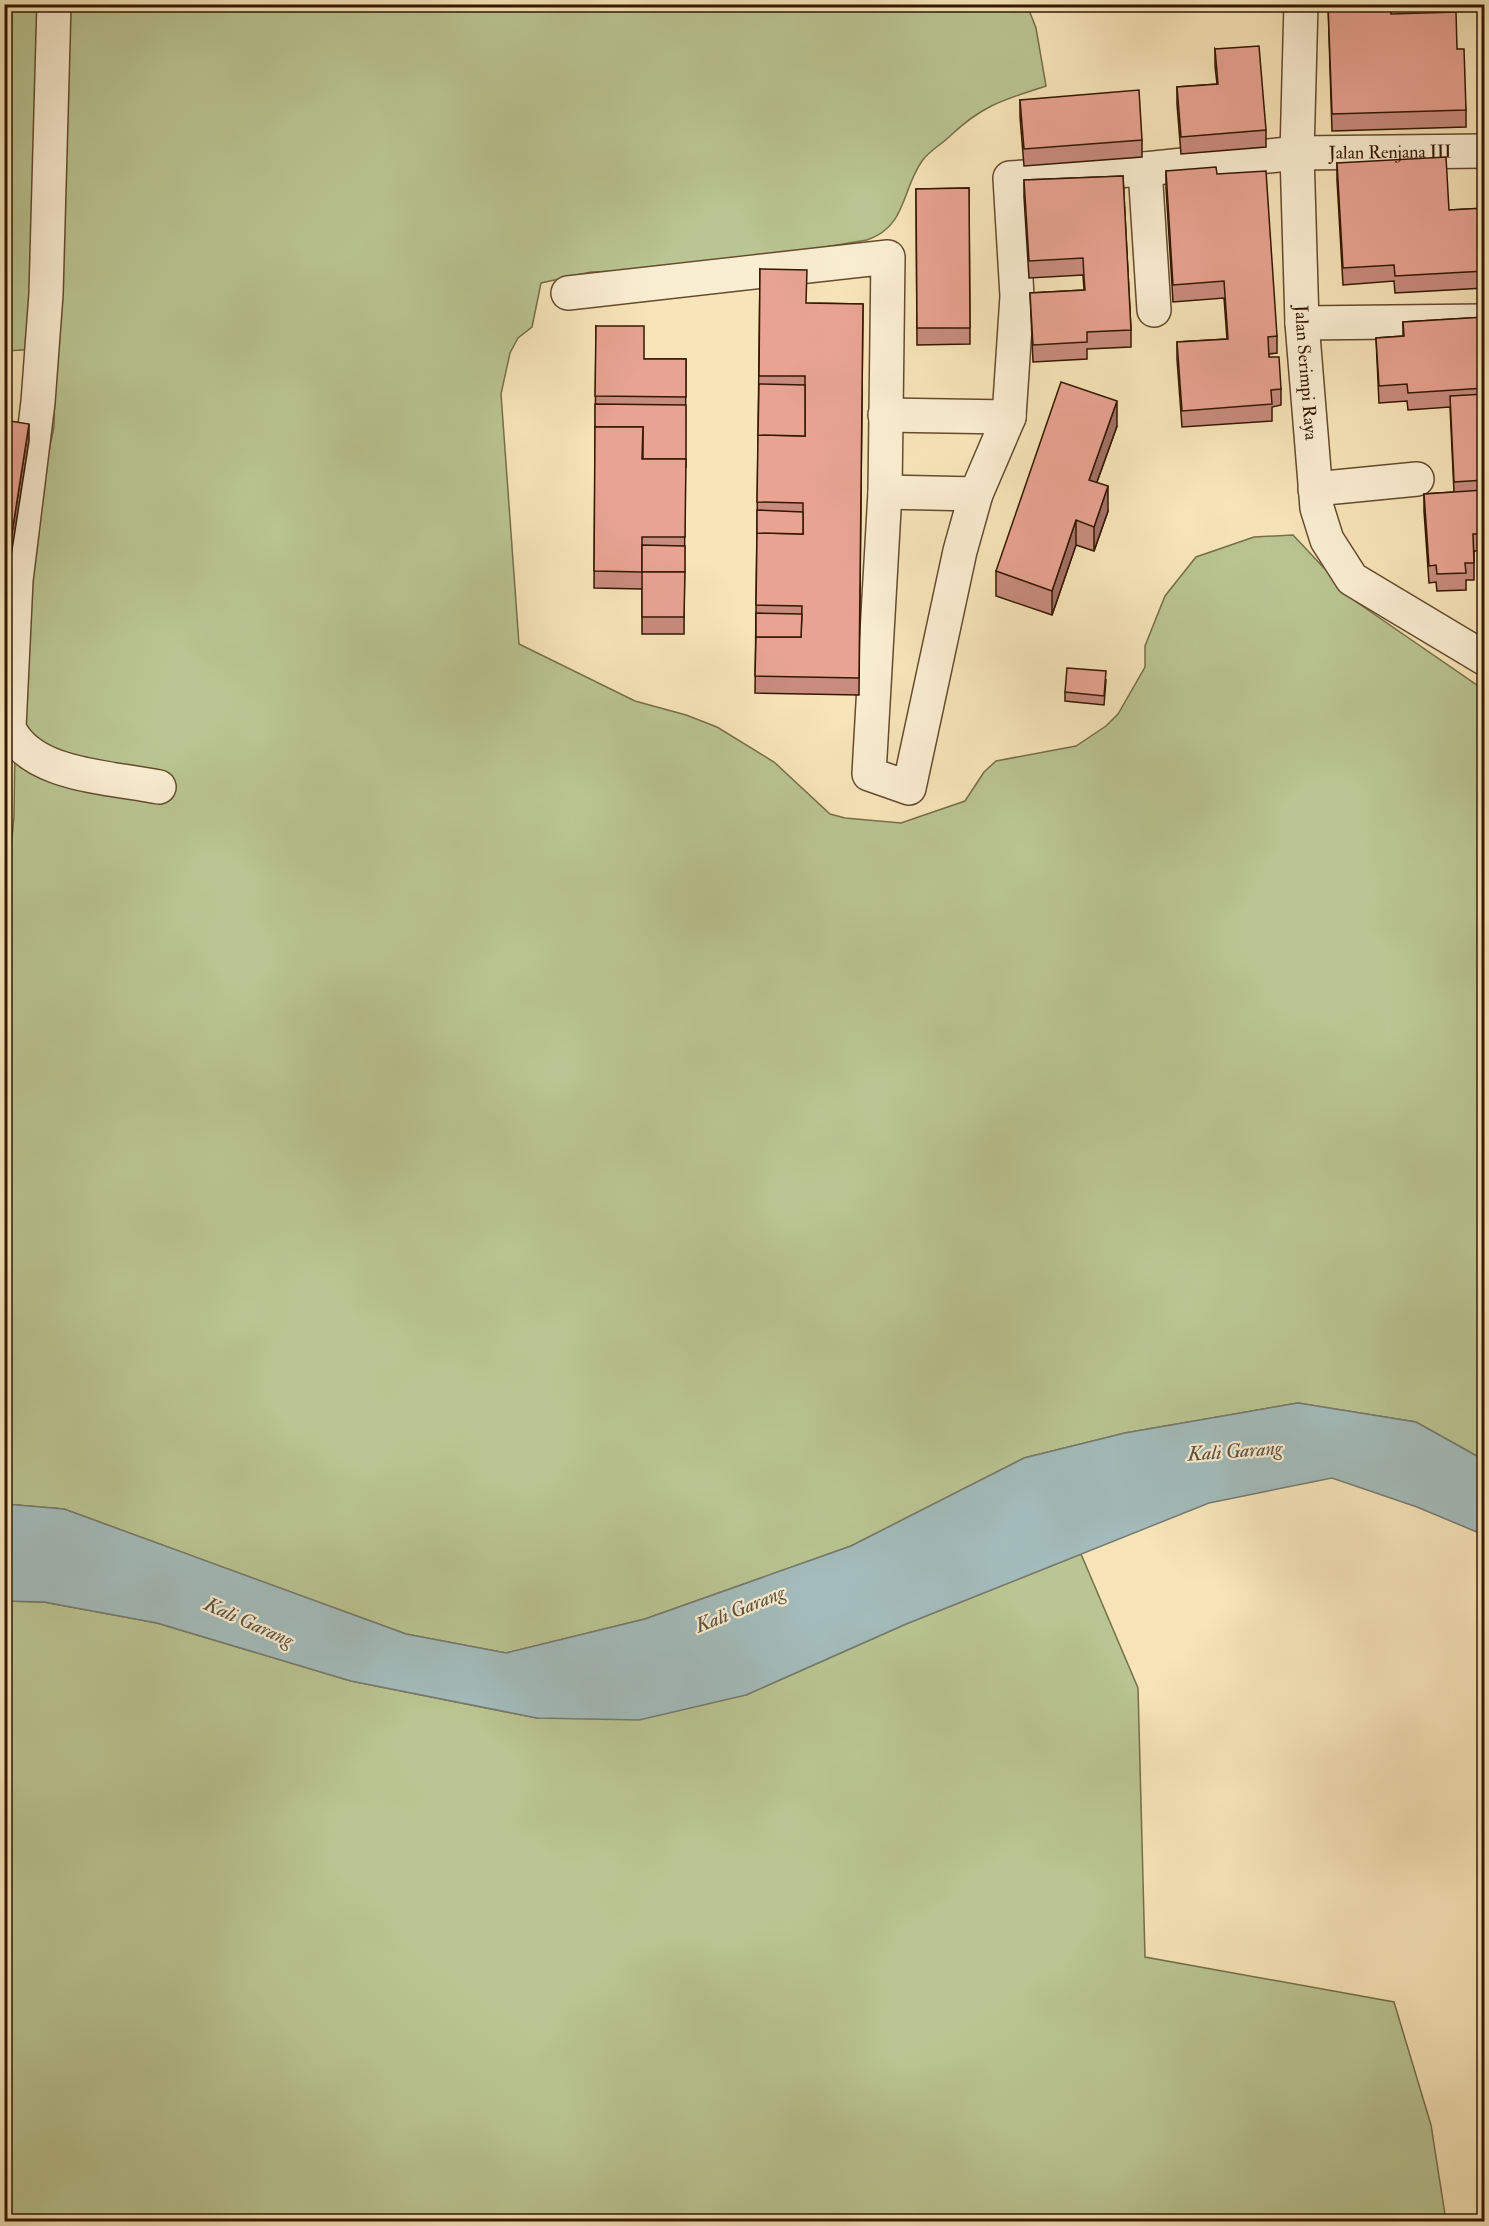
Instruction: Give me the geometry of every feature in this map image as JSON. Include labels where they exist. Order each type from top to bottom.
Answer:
[{"type":"street","points":[[54,4],[46,294],[38,402],[16,580],[9,728],[19,746],[49,764],[70,771],[159,787]]},
{"type":"street","name":"Jalan Serimpi Raya","points":[[1301,4],[1297,153],[1302,323],[1317,508],[1327,540],[1352,579],[1485,658]]},
{"type":"street","name":"Jalan Renjana III","points":[[1009,417],[1017,296],[1010,178],[1145,169],[1297,153],[1485,151]]},
{"type":"street","points":[[1145,169],[1154,310]]},
{"type":"street","points":[[568,293],[888,257],[885,415],[885,492],[869,774],[909,788],[960,551],[976,494],[1009,417],[885,415]]},
{"type":"street","points":[[1302,323],[1485,321]]},
{"type":"street","points":[[1315,489],[1417,479]]},
{"type":"street","points":[[885,492],[976,494]]},
{"type":"green space","points":[[5,5],[1027,5],[1036,28],[1046,86],[984,110],[928,154],[915,172],[896,217],[880,234],[867,240],[759,258],[648,270],[591,272],[541,283],[532,327],[518,338],[510,353],[501,394],[519,644],[635,701],[686,715],[717,727],[774,762],[830,814],[845,818],[901,823],[965,801],[984,772],[996,761],[1076,746],[1106,726],[1118,714],[1145,667],[1145,646],[1165,596],[1196,557],[1254,537],[1293,535],[1355,601],[1484,690],[1484,1460],[1416,1422],[1298,1403],[1125,1433],[1024,1458],[851,1546],[645,1619],[506,1653],[406,1634],[64,1509],[5,1504],[4,877],[9,868],[14,817],[17,599],[54,427],[55,378],[40,349],[5,351]]},
{"type":"green space","points":[[1081,1554],[1138,1688],[1145,1957],[1394,2002],[1431,2125],[1446,2221],[5,2222],[5,1601],[44,1602],[157,1623],[351,1681],[537,1718],[746,1695],[906,1624]]},
{"type":"water","name":"Kali Garang","points":[[1298,1403],[1416,1422],[1484,1460],[1484,1535],[1417,1507],[1332,1478],[1209,1503],[906,1624],[746,1695],[639,1720],[537,1718],[351,1681],[157,1623],[44,1602],[5,1601],[5,1504],[64,1509],[406,1634],[506,1653],[645,1619],[851,1546],[1024,1458],[1125,1433]]},
{"type":"building","points":[[1328,4],[1390,4],[1391,14],[1456,12],[1457,49],[1464,49],[1466,110],[1332,114]]},
{"type":"building","points":[[1259,46],[1266,130],[1181,137],[1177,87],[1218,84],[1215,49]]},
{"type":"building","points":[[1139,90],[1142,140],[1024,149],[1020,100]]},
{"type":"building","points":[[1446,157],[1449,210],[1485,208],[1485,271],[1395,276],[1394,265],[1343,268],[1337,163]]},
{"type":"building","points":[[1216,167],[1217,174],[1266,171],[1277,336],[1268,337],[1269,357],[1279,357],[1281,389],[1271,390],[1272,404],[1182,411],[1177,342],[1228,339],[1224,281],[1173,285],[1166,171]]},
{"type":"building","points":[[1123,176],[1131,330],[1087,332],[1087,342],[1033,345],[1030,293],[1085,290],[1083,258],[1029,261],[1024,180]]},
{"type":"building","points":[[969,188],[970,328],[917,328],[916,189]]},
{"type":"building","points":[[760,269],[807,270],[806,303],[863,304],[859,678],[755,676],[756,637],[801,637],[802,606],[756,605],[757,533],[803,534],[803,503],[757,502],[758,435],[805,436],[805,376],[759,376]]},
{"type":"building","points":[[1485,317],[1485,388],[1408,393],[1407,384],[1379,386],[1376,338],[1404,336],[1403,322]]},
{"type":"building","points":[[596,326],[644,326],[644,359],[686,359],[686,397],[595,396]]},
{"type":"building","points":[[1061,382],[1117,401],[1089,480],[1108,486],[1094,527],[1076,520],[1052,591],[996,571]]},
{"type":"building","points":[[759,384],[805,385],[805,436],[758,435]]},
{"type":"building","points":[[1485,394],[1485,480],[1454,482],[1450,396]]},
{"type":"building","points":[[595,404],[686,405],[686,459],[643,459],[643,427],[595,427]]},
{"type":"building","points":[[4,420],[29,424],[4,584]]},
{"type":"building","points":[[595,427],[643,427],[642,459],[686,459],[685,537],[642,537],[642,572],[594,571]]},
{"type":"building","points":[[1484,490],[1485,534],[1473,534],[1474,563],[1465,563],[1466,573],[1437,574],[1436,565],[1429,566],[1424,494]]},
{"type":"building","points":[[757,510],[803,512],[803,534],[757,533]]},
{"type":"building","points":[[642,545],[685,546],[685,572],[642,572]]},
{"type":"building","points":[[642,572],[685,572],[684,617],[642,617]]},
{"type":"building","points":[[756,613],[802,614],[801,637],[756,637]]},
{"type":"building","points":[[1067,668],[1106,671],[1104,696],[1065,692]]}]
